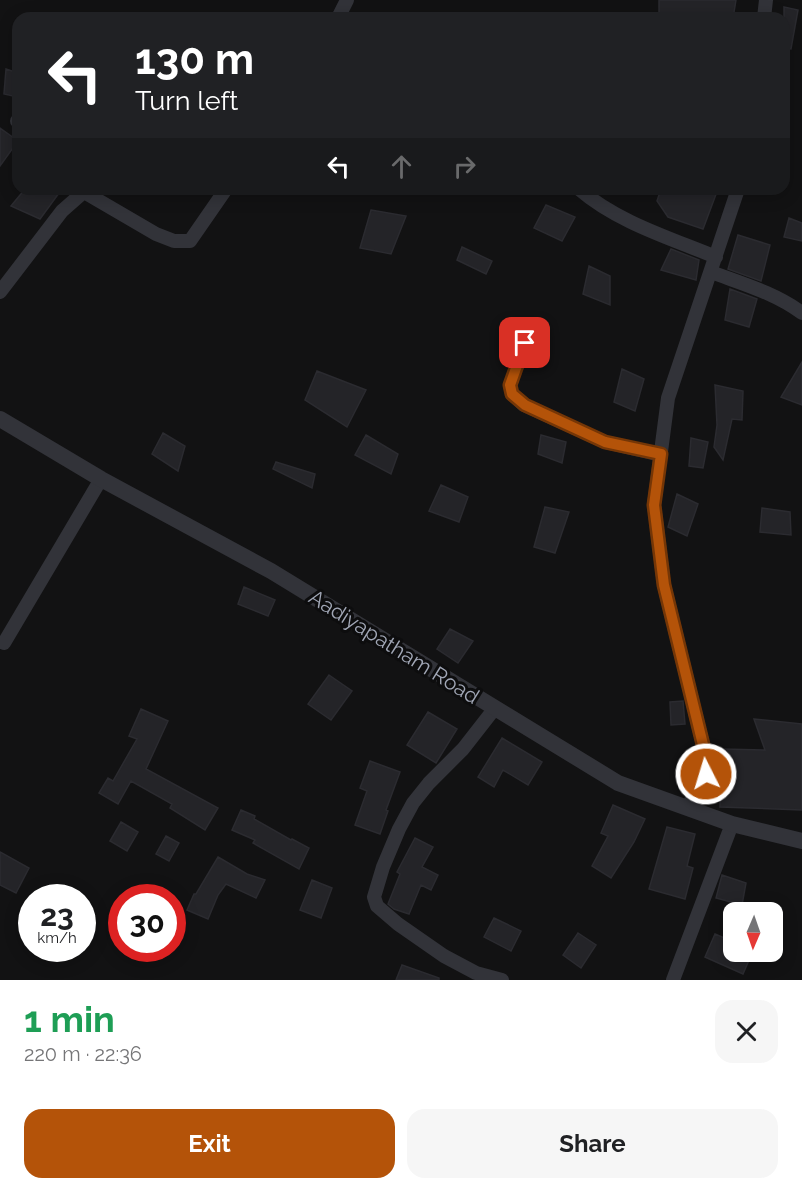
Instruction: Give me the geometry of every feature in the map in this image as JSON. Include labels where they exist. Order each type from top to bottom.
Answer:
[{"type":"street","points":[[0,292],[62,211],[80,195]]},
{"type":"street","points":[[94,195],[156,234],[174,241],[190,241],[222,195]]},
{"type":"street","points":[[587,195],[606,209],[716,257]]},
{"type":"street","points":[[687,808],[706,774],[706,757],[664,585],[654,505],[668,398],[736,195]]},
{"type":"street","points":[[711,272],[768,292],[788,302],[802,314]]},
{"type":"street","points":[[525,343],[510,385],[512,394],[525,405],[605,442],[661,454]]},
{"type":"street","name":"Aadiyapatham Road","points":[[0,419],[101,479],[271,571],[618,783],[732,824],[802,841]]},
{"type":"street","points":[[4,643],[101,479]]},
{"type":"street","points":[[495,708],[463,749],[429,783],[413,803],[383,867],[374,897],[377,906],[398,924],[444,956],[476,973],[502,980]]},
{"type":"street","points":[[673,980],[732,824]]},
{"type":"building","points":[[659,0],[736,0],[734,12],[659,12]]},
{"type":"building","points":[[784,7],[798,10],[791,49],[790,12],[784,12]]},
{"type":"building","points":[[6,69],[12,71],[12,96],[4,94]]},
{"type":"building","points":[[0,128],[12,137],[12,149],[0,166]]},
{"type":"building","points":[[20,195],[58,195],[40,219],[11,206]]},
{"type":"building","points":[[659,195],[716,195],[703,229],[668,217],[657,201]]},
{"type":"building","points":[[546,205],[575,217],[562,241],[534,228]]},
{"type":"building","points":[[371,210],[406,216],[391,254],[360,248]]},
{"type":"building","points":[[789,218],[802,223],[802,241],[784,237]]},
{"type":"building","points":[[738,235],[770,245],[761,281],[728,269]]},
{"type":"building","points":[[462,247],[492,261],[486,274],[457,260]]},
{"type":"building","points":[[671,249],[699,260],[696,280],[661,270]]},
{"type":"building","points":[[589,266],[610,276],[610,305],[583,294]]},
{"type":"building","points":[[730,289],[757,299],[749,327],[725,320]]},
{"type":"building","points":[[802,362],[802,405],[781,397]]},
{"type":"building","points":[[622,369],[644,379],[635,411],[614,402]]},
{"type":"building","points":[[317,371],[366,390],[347,427],[305,400]]},
{"type":"building","points":[[715,385],[743,391],[742,420],[732,419],[723,460],[714,447],[717,425]]},
{"type":"building","points":[[163,433],[185,446],[178,471],[152,454]]},
{"type":"building","points":[[366,435],[398,454],[391,474],[355,455]]},
{"type":"building","points":[[541,435],[566,442],[562,463],[538,454]]},
{"type":"building","points":[[691,438],[708,442],[703,468],[689,466]]},
{"type":"building","points":[[276,462],[315,474],[312,488],[273,469]]},
{"type":"building","points":[[441,485],[468,497],[459,522],[429,511]]},
{"type":"building","points":[[677,494],[698,504],[687,536],[668,527]]},
{"type":"building","points":[[545,507],[569,512],[555,553],[534,547]]},
{"type":"building","points":[[762,508],[790,512],[791,535],[760,532]]},
{"type":"building","points":[[244,587],[275,600],[268,616],[238,604]]},
{"type":"building","points":[[450,629],[473,641],[458,663],[437,649]]},
{"type":"building","points":[[329,675],[352,691],[331,720],[308,704]]},
{"type":"building","points":[[683,701],[685,724],[671,725],[670,702]]},
{"type":"building","points":[[141,709],[168,721],[146,769],[218,808],[205,830],[170,808],[172,804],[131,781],[118,804],[99,793],[108,778],[113,781],[137,739],[129,736]]},
{"type":"building","points":[[428,712],[457,729],[436,763],[407,745]]},
{"type":"building","points":[[754,719],[802,724],[802,810],[720,807],[722,749],[765,750]]},
{"type":"building","points":[[502,738],[542,762],[528,785],[503,770],[494,787],[478,777]]},
{"type":"building","points":[[370,761],[400,772],[380,834],[355,825],[367,791],[360,788]]},
{"type":"building","points":[[613,805],[645,819],[634,842],[611,878],[592,866],[608,836],[601,833]]},
{"type":"building","points":[[241,810],[309,848],[299,869],[253,843],[255,840],[232,830]]},
{"type":"building","points":[[121,822],[138,832],[127,851],[110,841]]},
{"type":"building","points":[[667,827],[695,834],[687,866],[693,868],[685,899],[649,889]]},
{"type":"building","points":[[166,836],[179,843],[169,861],[156,854]]},
{"type":"building","points":[[415,838],[433,847],[422,867],[438,875],[431,890],[421,885],[409,914],[394,909],[388,904],[400,874],[397,872]]},
{"type":"building","points":[[0,852],[29,868],[21,884],[18,884],[16,893],[0,885]]},
{"type":"building","points":[[218,857],[247,874],[265,880],[256,898],[226,884],[218,895],[208,919],[187,910],[194,894]]},
{"type":"building","points":[[722,875],[746,883],[743,902],[716,898]]},
{"type":"building","points":[[312,880],[332,888],[321,918],[300,910]]},
{"type":"building","points":[[494,918],[521,931],[511,951],[484,937]]},
{"type":"building","points":[[578,933],[596,945],[581,968],[563,955]]},
{"type":"building","points":[[715,934],[723,937],[723,962],[748,962],[743,974],[705,957]]},
{"type":"building","points":[[402,965],[439,978],[439,980],[396,980]]},
{"type":"route","points":[[525,343],[510,385],[512,394],[525,405],[605,442],[661,454],[654,505],[664,585],[706,757],[706,774]]}]
